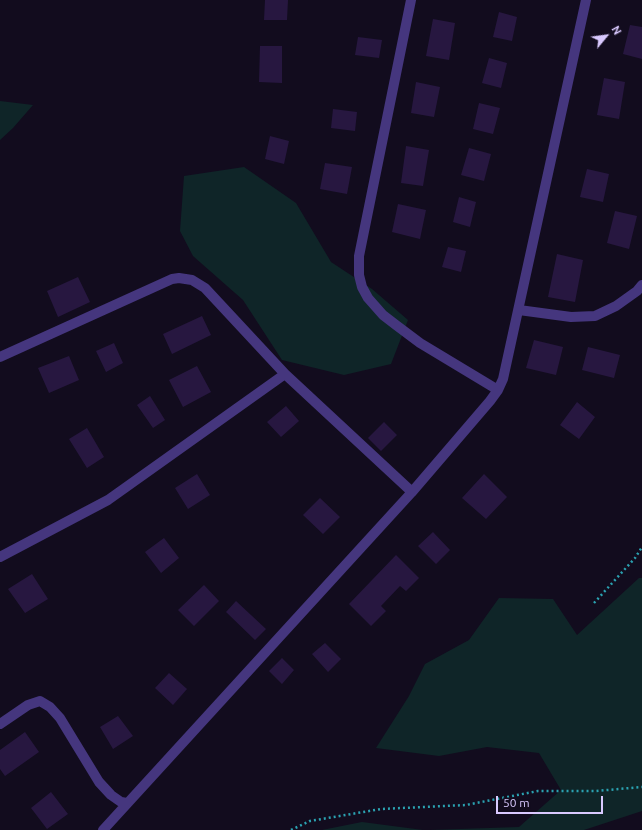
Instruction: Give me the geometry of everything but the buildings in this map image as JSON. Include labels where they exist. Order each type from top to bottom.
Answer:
[{"type":"street","points":[[411,0],[359,256],[359,275],[362,287],[371,301],[396,325],[420,343],[498,390]]},
{"type":"street","points":[[103,830],[412,492],[498,390],[503,379],[519,310],[586,0]]},
{"type":"street","points":[[0,357],[163,283],[179,278],[192,280],[205,288],[285,374],[412,492]]},
{"type":"street","points":[[519,310],[571,317],[595,316],[616,306],[637,291],[642,285]]},
{"type":"street","points":[[0,557],[108,500],[285,374]]},
{"type":"street","points":[[0,724],[28,705],[40,701],[50,707],[60,718],[100,782],[111,795],[121,802],[127,803]]},
{"type":"path","points":[[594,603],[635,558],[642,547]]},
{"type":"path","points":[[291,830],[310,821],[381,810],[466,805],[538,791],[596,791],[642,787]]},
{"type":"green space","points":[[0,101],[33,105],[13,128],[0,140]]},
{"type":"green space","points":[[244,167],[296,203],[331,262],[372,289],[408,320],[391,364],[344,375],[282,360],[243,300],[193,256],[180,231],[184,176]]},
{"type":"green space","points":[[639,578],[642,578],[642,811],[584,830],[430,830],[519,827],[561,790],[539,753],[487,747],[439,756],[376,748],[409,696],[425,664],[469,640],[499,598],[553,599],[577,635]]},
{"type":"green space","points":[[362,822],[423,830],[322,830]]}]
